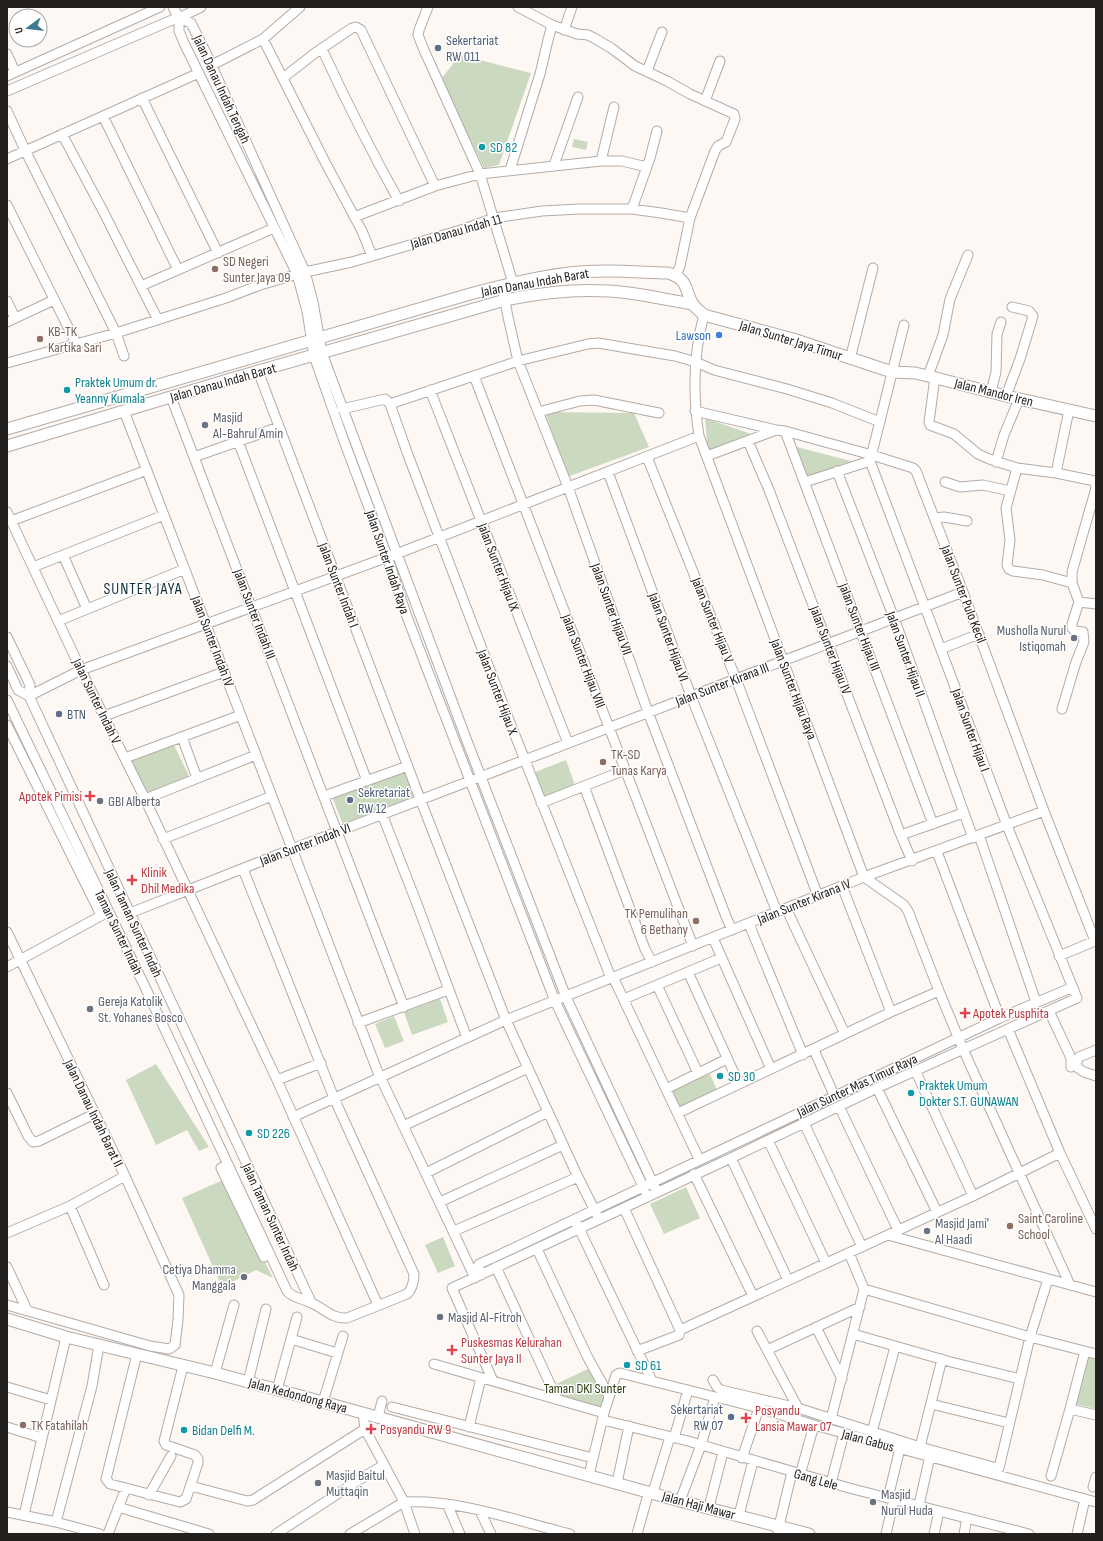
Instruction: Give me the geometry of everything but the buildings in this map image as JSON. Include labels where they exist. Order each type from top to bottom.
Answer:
[{"type":"street","points":[[7,54],[11,74],[160,7]]},
{"type":"street","points":[[173,7],[179,18]]},
{"type":"street","points":[[7,91],[179,18],[201,7]]},
{"type":"street","points":[[212,65],[263,39],[300,7]]},
{"type":"street","name":"Jalan Sunter Hijau VII","points":[[428,7],[418,35],[480,174],[494,218],[507,285],[505,300],[518,360],[568,487],[648,712],[732,930]]},
{"type":"street","points":[[518,7],[564,30],[577,34],[588,35],[611,48],[629,63],[667,80],[690,94],[734,114],[735,117],[726,142],[718,146],[690,218],[680,266],[676,276],[686,286],[693,304]]},
{"type":"street","points":[[564,30],[572,7]]},
{"type":"street","name":"Jalan Danau Indah Tengah","points":[[301,273],[274,228],[199,73],[179,31],[179,18],[191,23],[212,65],[301,273],[313,302],[315,339]]},
{"type":"street","points":[[510,170],[540,74],[552,25]]},
{"type":"street","points":[[283,78],[322,48],[352,28],[356,27],[362,30],[436,186]]},
{"type":"street","points":[[647,71],[662,32]]},
{"type":"street","points":[[263,39],[354,217],[372,256]]},
{"type":"street","points":[[322,48],[356,122],[399,201]]},
{"type":"street","points":[[705,101],[720,61]]},
{"type":"street","points":[[7,159],[199,73]]},
{"type":"street","points":[[142,98],[218,253]]},
{"type":"street","points":[[554,165],[578,98]]},
{"type":"street","points":[[600,161],[614,107]]},
{"type":"street","points":[[7,111],[116,333],[124,356]]},
{"type":"street","points":[[103,116],[178,270]]},
{"type":"street","points":[[632,209],[647,167],[657,131]]},
{"type":"street","points":[[62,134],[158,320]]},
{"type":"street","points":[[354,217],[436,186],[480,174],[600,161],[622,162],[647,167]]},
{"type":"street","points":[[7,205],[76,343]]},
{"type":"street","name":"Jalan Danau Indah 11","points":[[7,363],[116,333],[301,273],[338,266],[464,229],[494,218],[566,209],[632,209],[690,218]]},
{"type":"street","points":[[141,286],[274,228]]},
{"type":"street","points":[[968,255],[950,299],[932,377],[929,424],[954,434],[978,454],[996,462],[1017,468],[1056,473],[1092,479],[1095,481],[1096,488],[1074,565],[1072,583],[1079,602],[1072,628],[1075,631],[1083,632],[1084,642],[1076,662],[1062,709]]},
{"type":"street","points":[[850,359],[852,345],[873,268]]},
{"type":"street","name":"Jalan Danau Indah Barat","points":[[7,429],[315,339],[507,285],[568,273],[595,271],[668,272],[676,276]]},
{"type":"street","name":"Jalan Danau Indah Barat","points":[[7,446],[258,371],[505,300],[541,294],[593,290],[610,291],[693,304]]},
{"type":"street","points":[[7,301],[11,320],[54,300]]},
{"type":"street","name":"Jalan Sunter Jaya Timur","points":[[693,304],[704,315],[794,340],[892,372]]},
{"type":"street","points":[[1006,396],[1034,316],[1029,311],[1012,307]]},
{"type":"street","name":"Jalan Sunter Hijau Raya","points":[[704,315],[696,362],[695,411],[699,436],[863,874]]},
{"type":"street","points":[[991,392],[996,372],[997,334],[1001,322]]},
{"type":"street","points":[[805,482],[871,458],[904,325]]},
{"type":"street","name":"Jalan Sunter Indah Raya","points":[[315,339],[318,355],[344,441],[392,555],[481,776],[566,997],[657,1192]]},
{"type":"street","points":[[342,409],[385,400],[390,404],[518,360],[598,343],[675,356],[696,362],[714,370],[773,385],[832,403],[880,422]]},
{"type":"street","name":"Jalan Sunter Indah Raya","points":[[318,355],[342,409],[392,555],[406,614],[555,1001],[648,1197]]},
{"type":"street","name":"Jalan Sunter Indah I","points":[[258,371],[506,1020],[578,1177],[599,1219]]},
{"type":"street","name":"Jalan Mandor Iren","points":[[892,372],[915,373],[1006,396],[1096,416]]},
{"type":"street","name":"Jalan Sunter Hijau VIII","points":[[474,376],[693,946]]},
{"type":"street","name":"Jalan Sunter Hijau IX","points":[[430,390],[568,743]]},
{"type":"street","name":"Jalan Sunter Indah III","points":[[171,397],[404,1007]]},
{"type":"street","points":[[996,462],[1004,435],[1019,399]]},
{"type":"street","points":[[538,412],[580,401],[594,400],[659,413]]},
{"type":"street","name":"Jalan Sunter Hijau X","points":[[390,404],[524,760],[612,978],[624,999],[700,1159]]},
{"type":"street","points":[[1056,473],[1069,410]]},
{"type":"street","name":"Jalan Sunter Indah IV","points":[[124,411],[380,1078],[454,1231],[478,1276]]},
{"type":"street","name":"Jalan Sunter Pulo Kecil","points":[[695,411],[781,430],[871,458],[913,468],[916,471],[979,634],[1044,811],[1096,941],[1059,956]]},
{"type":"street","points":[[194,456],[279,427]]},
{"type":"street","points":[[707,456],[781,430]]},
{"type":"street","name":"Jalan Sunter Hijau III","points":[[781,430],[805,482],[933,824]]},
{"type":"street","points":[[28,696],[81,670],[392,555],[699,436]]},
{"type":"street","name":"Jalan Sunter Hijau IV","points":[[748,441],[769,490],[829,643],[912,861]]},
{"type":"street","points":[[238,442],[367,781]]},
{"type":"street","name":"Jalan Sunter Hijau V","points":[[647,457],[736,679],[818,896]]},
{"type":"street","name":"Jalan Sunter Hijau I","points":[[871,458],[1007,825],[1077,998]]},
{"type":"street","points":[[1017,468],[1006,508],[1010,540],[1007,565],[1009,569],[1013,571],[1043,575],[1072,583]]},
{"type":"street","points":[[11,521],[147,470]]},
{"type":"street","name":"Jalan Sunter Hijau II","points":[[837,471],[894,618],[963,813],[976,836],[1036,1002]]},
{"type":"street","name":"Jalan Sunter Hijau VI","points":[[608,472],[691,696],[777,912]]},
{"type":"street","points":[[945,482],[960,487],[983,484],[1010,491]]},
{"type":"street","name":"Jalan Sunter Indah V","points":[[7,512],[81,670],[145,799],[277,1080],[378,1306]]},
{"type":"street","points":[[33,568],[164,515]]},
{"type":"street","points":[[935,518],[944,517],[967,521]]},
{"type":"street","points":[[63,555],[87,609]]},
{"type":"street","points":[[58,621],[185,570]]},
{"type":"street","name":"Jalan Sunter Kirana III","points":[[481,776],[963,592]]},
{"type":"street","points":[[1079,602],[1096,604]]},
{"type":"street","points":[[941,649],[979,634]]},
{"type":"street","name":"Jalan Taman Sunter Indah","points":[[7,637],[30,685],[28,696]]},
{"type":"street","name":"Jalan Taman Sunter Indah","points":[[7,666],[18,690],[28,696],[311,1302]]},
{"type":"street","points":[[104,716],[224,672]]},
{"type":"street","name":"Taman Sunter Indah","points":[[7,700],[105,914],[146,989],[287,1291],[291,1296],[311,1302]]},
{"type":"street","points":[[125,758],[241,715]]},
{"type":"street","points":[[7,725],[105,914],[7,967]]},
{"type":"street","points":[[182,737],[197,778]]},
{"type":"street","points":[[145,799],[256,755]]},
{"type":"street","points":[[324,796],[408,766]]},
{"type":"street","points":[[541,803],[625,770]]},
{"type":"street","name":"Jalan Sunter Indah VI","points":[[130,914],[243,868],[481,776]]},
{"type":"street","points":[[584,786],[645,949],[652,962]]},
{"type":"street","points":[[163,839],[272,796]]},
{"type":"street","name":"Jalan Sunter Kirana IV","points":[[566,997],[818,896],[842,886],[863,874],[912,861],[1044,811]]},
{"type":"street","points":[[901,835],[963,813]]},
{"type":"street","points":[[382,814],[466,1038]]},
{"type":"street","points":[[937,852],[1000,1018]]},
{"type":"street","points":[[243,868],[334,1098],[414,1274],[414,1280],[410,1291],[407,1294],[347,1318],[337,1318],[311,1302]]},
{"type":"street","points":[[863,874],[904,906],[908,911],[938,991],[958,1038],[1070,1285]]},
{"type":"street","points":[[842,886],[891,1012]]},
{"type":"street","points":[[786,908],[845,1034]]},
{"type":"street","points":[[749,924],[803,1054]]},
{"type":"street","name":"Jalan Danau Indah Barat II","points":[[7,932],[124,1176],[178,1295],[176,1341],[175,1345],[169,1349],[150,1346],[27,1310]]},
{"type":"street","points":[[713,938],[772,1069]]},
{"type":"street","points":[[624,999],[721,958]]},
{"type":"street","points":[[688,972],[739,1084]]},
{"type":"street","points":[[657,985],[698,1073]]},
{"type":"street","name":"Jalan Sunter Mas Timur Raya","points":[[478,1276],[478,1266],[480,1264],[834,1095],[1000,1018],[1073,987]]},
{"type":"street","points":[[358,1023],[448,990]]},
{"type":"street","points":[[678,1113],[938,991]]},
{"type":"street","points":[[293,1117],[506,1020],[566,997]]},
{"type":"street","name":"Jalan Sunter Mas Timur Raya","points":[[493,1381],[452,1288],[877,1088],[1077,998]]},
{"type":"street","points":[[1049,1011],[1074,1065],[1084,1072],[1096,1076]]},
{"type":"street","points":[[1008,1029],[1060,1153],[1096,1228]]},
{"type":"street","points":[[814,1050],[834,1095]]},
{"type":"street","points":[[1074,1065],[1079,1057],[1096,1050]]},
{"type":"street","points":[[666,1089],[728,1059]]},
{"type":"street","points":[[277,1080],[321,1063]]},
{"type":"street","points":[[403,1126],[528,1068]]},
{"type":"street","points":[[916,1070],[973,1196]]},
{"type":"street","points":[[877,1088],[937,1212]]},
{"type":"street","points":[[7,1094],[28,1136],[33,1142],[39,1141],[94,1114]]},
{"type":"street","points":[[839,1106],[898,1230]]},
{"type":"street","points":[[426,1173],[548,1112]]},
{"type":"street","points":[[804,1123],[862,1247]]},
{"type":"street","points":[[768,1140],[826,1263]]},
{"type":"street","points":[[440,1202],[563,1144]]},
{"type":"street","points":[[680,1330],[973,1196],[1060,1153]]},
{"type":"street","points":[[731,1158],[788,1280]]},
{"type":"street","points":[[694,1174],[753,1296]]},
{"type":"street","points":[[7,1233],[70,1206],[124,1176]]},
{"type":"street","points":[[454,1231],[578,1177]]},
{"type":"street","points":[[70,1206],[104,1285]]},
{"type":"street","points":[[624,1208],[680,1330],[679,1336],[637,1351]]},
{"type":"street","points":[[574,1219],[652,1382]]},
{"type":"street","points":[[888,1234],[1096,1292]]},
{"type":"street","points":[[537,1249],[587,1356],[609,1396],[589,1476]]},
{"type":"street","points":[[831,1419],[864,1289],[849,1253]]},
{"type":"street","points":[[496,1267],[557,1399]]},
{"type":"street","points":[[7,1268],[27,1310]]},
{"type":"street","points":[[713,1380],[717,1387],[721,1390],[798,1408],[920,1447],[999,1468],[1030,1337],[1048,1279]]},
{"type":"street","points":[[864,1289],[1030,1337],[1096,1354]]},
{"type":"street","points":[[7,1305],[27,1310]]},
{"type":"street","points":[[215,1373],[234,1305]]},
{"type":"street","points":[[767,1350],[860,1307]]},
{"type":"street","points":[[248,1382],[266,1309]]},
{"type":"street","points":[[277,1390],[297,1317]]},
{"type":"street","name":"Jalan Kedondong Raya","points":[[7,1319],[66,1337],[215,1373],[323,1402],[589,1476]]},
{"type":"street","points":[[816,1327],[842,1379]]},
{"type":"street","points":[[757,1330],[798,1408]]},
{"type":"street","points":[[853,1334],[942,1360],[1020,1379]]},
{"type":"street","points":[[323,1402],[343,1336]]},
{"type":"street","points":[[24,1515],[66,1337]]},
{"type":"street","points":[[291,1339],[337,1353]]},
{"type":"street","points":[[56,1522],[92,1386],[99,1345]]},
{"type":"street","points":[[872,1432],[895,1347]]},
{"type":"street","points":[[1051,1476],[1085,1351]]},
{"type":"street","points":[[138,1354],[106,1479],[110,1484],[180,1502],[184,1502],[186,1499],[198,1463],[197,1456],[168,1447],[164,1441],[183,1366]]},
{"type":"street","points":[[920,1447],[942,1360]]},
{"type":"street","name":"Gang Lele","points":[[434,1364],[557,1399],[628,1426],[701,1445],[831,1483],[967,1518],[1004,1531],[1029,1534]]},
{"type":"street","name":"Jalan Gabus","points":[[609,1396],[616,1375],[620,1373],[759,1408],[814,1425],[1096,1502]]},
{"type":"street","points":[[468,1427],[481,1378]]},
{"type":"street","points":[[7,1387],[51,1400]]},
{"type":"street","points":[[637,1534],[688,1390]]},
{"type":"street","points":[[680,1501],[701,1445],[715,1397]]},
{"type":"street","points":[[378,1417],[382,1401]]},
{"type":"street","points":[[931,1404],[1009,1423]]},
{"type":"street","points":[[392,1407],[593,1458]]},
{"type":"street","points":[[742,1458],[759,1408]]},
{"type":"street","points":[[1070,1409],[1096,1415]]},
{"type":"street","points":[[363,1413],[366,1429],[384,1465],[407,1502],[415,1534]]},
{"type":"street","points":[[778,1528],[814,1425]]},
{"type":"street","points":[[617,1483],[628,1426]]},
{"type":"street","points":[[7,1427],[42,1438]]},
{"type":"street","points":[[190,1486],[251,1501],[366,1429]]},
{"type":"street","points":[[831,1483],[844,1433]]},
{"type":"street","points":[[886,1534],[900,1448]]},
{"type":"street","points":[[709,1507],[723,1452]]},
{"type":"street","points":[[149,1495],[171,1456]]},
{"type":"street","points":[[919,1506],[930,1456]]},
{"type":"street","points":[[738,1515],[753,1461]]},
{"type":"street","points":[[276,1534],[384,1465]]},
{"type":"street","name":"Jalan Haji Mawar","points":[[589,1476],[680,1501],[709,1507],[778,1528],[809,1534]]},
{"type":"street","points":[[1093,1487],[1096,1477]]},
{"type":"street","points":[[108,1534],[126,1488]]},
{"type":"street","points":[[1076,1534],[1085,1499]]},
{"type":"street","points":[[350,1534],[407,1502],[447,1504],[570,1534]]},
{"type":"street","points":[[447,1504],[460,1534]]},
{"type":"street","points":[[118,1507],[202,1533]]},
{"type":"street","points":[[480,1511],[491,1534]]},
{"type":"street","points":[[934,1534],[939,1511]]},
{"type":"street","points":[[7,1512],[56,1522],[100,1534]]},
{"type":"street","points":[[964,1534],[967,1518]]},
{"type":"street","points":[[535,1534],[546,1528]]},
{"type":"green space","points":[[460,55],[531,73],[499,165],[484,168],[441,79]]},
{"type":"green space","points":[[574,139],[588,142],[586,150],[572,147]]},
{"type":"green space","points":[[545,412],[634,413],[649,447],[567,477]]},
{"type":"green space","points":[[705,418],[754,435],[708,453]]},
{"type":"green space","points":[[793,446],[851,461],[806,478]]},
{"type":"green space","points":[[172,741],[190,778],[148,795],[130,757]]},
{"type":"green space","points":[[566,760],[575,785],[544,797],[535,772]]},
{"type":"green space","points":[[404,771],[415,797],[344,827],[332,797]]},
{"type":"green space","points":[[440,999],[448,1022],[412,1035],[404,1012]]},
{"type":"green space","points":[[394,1016],[404,1041],[385,1048],[375,1024]]},
{"type":"green space","points":[[156,1064],[209,1147],[199,1151],[187,1130],[156,1145],[126,1080]]},
{"type":"green space","points":[[710,1074],[717,1090],[676,1108],[669,1091]]},
{"type":"green space","points":[[223,1180],[273,1278],[256,1270],[222,1287],[182,1198]]},
{"type":"green space","points":[[686,1187],[700,1218],[664,1234],[650,1204]]},
{"type":"green space","points":[[443,1237],[455,1266],[438,1273],[425,1245]]},
{"type":"green space","points":[[1087,1354],[1096,1357],[1096,1409],[1075,1404]]},
{"type":"green space","name":"Taman DKI Sunter","points":[[592,1367],[606,1397],[603,1410],[558,1397],[554,1385]]},
{"type":"place","name":"Sekertariat RW 011","points":[[438,48]]},
{"type":"place","name":"SD 82","points":[[482,147]]},
{"type":"place","name":"SD Negeri Sunter Jaya 09","points":[[215,269]]},
{"type":"place","name":"Lawson","points":[[719,335]]},
{"type":"place","name":"KB-TK Kartika Sari","points":[[40,339]]},
{"type":"place","name":"Praktek Umum dr. Yeanny Kumala","points":[[67,390]]},
{"type":"place","name":"Masjid Al-Bahrul Amin","points":[[205,425]]},
{"type":"place","name":"Musholla Nurul Istiqomah","points":[[1074,638]]},
{"type":"place","name":"BTN","points":[[59,714]]},
{"type":"place","name":"TK-SD Tunas Karya","points":[[603,762]]},
{"type":"place","name":"Apotek Pimisi","points":[[90,796]]},
{"type":"place","name":"Sekretariat RW 12","points":[[350,800]]},
{"type":"place","name":"GBI Alberta","points":[[100,801]]},
{"type":"place","name":"Klinik Dhil Medika","points":[[132,880]]},
{"type":"place","name":"TK Pemulihan 6 Bethany","points":[[696,921]]},
{"type":"place","name":"Gereja Katolik St. Yohanes Bosco","points":[[90,1009]]},
{"type":"place","name":"Apotek Pusphita","points":[[965,1013]]},
{"type":"place","name":"SD 30","points":[[720,1076]]},
{"type":"place","name":"Praktek Umum Dokter S.T. GUNAWAN","points":[[911,1093]]},
{"type":"place","name":"SD 226","points":[[249,1133]]},
{"type":"place","name":"Saint Caroline School","points":[[1010,1226]]},
{"type":"place","name":"Masjid Jami' Al Haadi","points":[[927,1231]]},
{"type":"place","name":"Cetiya Dhamma Manggala","points":[[244,1277]]},
{"type":"place","name":"Masjid Al-Fitroh","points":[[440,1317]]},
{"type":"place","name":"Puskesmas Kelurahan Sunter Jaya II","points":[[452,1350]]},
{"type":"place","name":"SD 61","points":[[627,1365]]},
{"type":"place","name":"Sekertariat RW 07","points":[[731,1417]]},
{"type":"place","name":"Posyandu Lansia Mawar 07","points":[[746,1418]]},
{"type":"place","name":"TK Fatahilah","points":[[23,1425]]},
{"type":"place","name":"Posyandu RW 9","points":[[371,1429]]},
{"type":"place","name":"Bidan Delfi M.","points":[[184,1430]]},
{"type":"place","name":"Masjid Baitul Muttaqin","points":[[318,1483]]},
{"type":"place","name":"Masjid Nurul Huda","points":[[873,1502]]},
{"type":"district","name":"SUNTER JAYA","points":[[143,588]]}]
